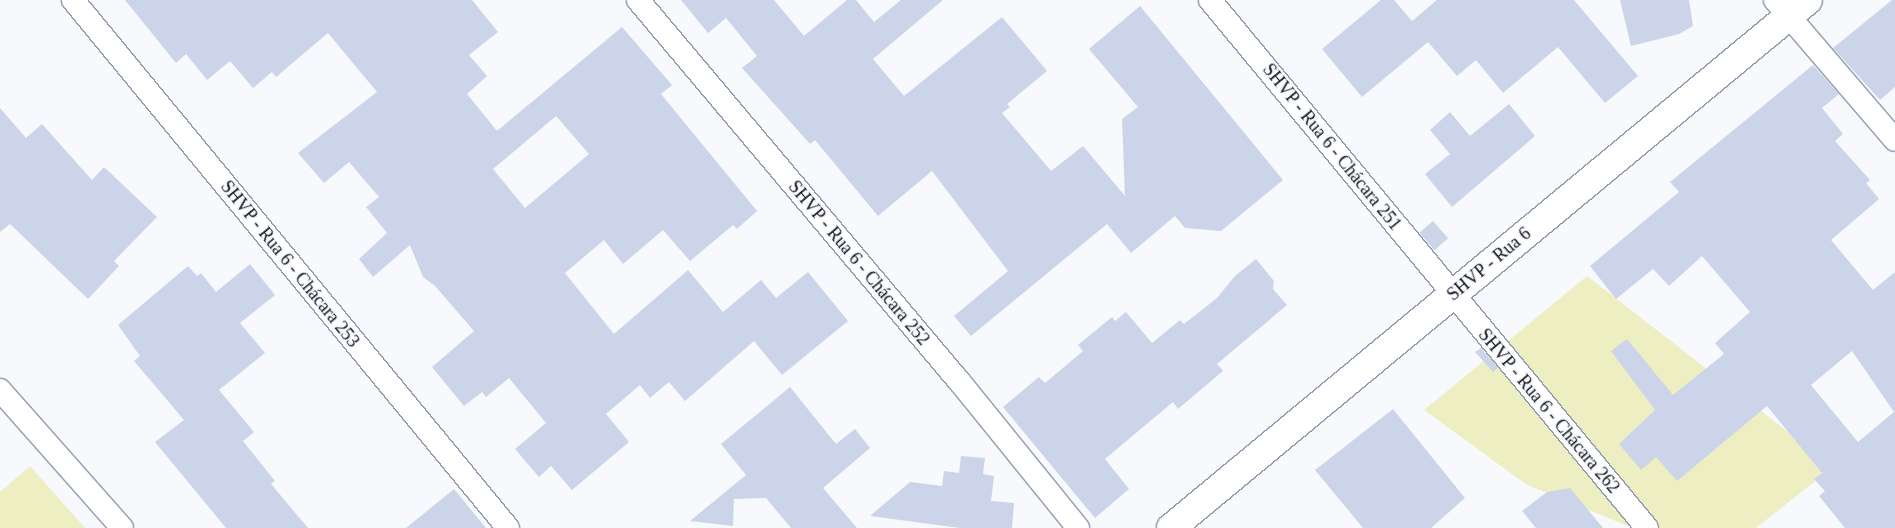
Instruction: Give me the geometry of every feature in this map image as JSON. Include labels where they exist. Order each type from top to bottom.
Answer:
[{"type":"street","name":"SHVP - Rua 6 - Chácara 253","points":[[73,0],[508,528]]},
{"type":"street","name":"SHVP - Rua 6 - Chácara 252","points":[[638,0],[959,382],[1078,528]]},
{"type":"street","name":"SHVP - Rua 6 - Chácara 251","points":[[1210,0],[1452,295]]},
{"type":"street","name":"SHVP - Rua 6","points":[[1171,528],[1452,295],[1790,6]]},
{"type":"street","points":[[1790,6],[1895,140]]},
{"type":"street","name":"SHVP - Rua 6 - Chácara 262","points":[[1452,295],[1647,528]]},
{"type":"street","points":[[0,390],[122,528]]},
{"type":"green space","points":[[1587,276],[1833,467],[1756,528],[1633,528],[1527,485],[1424,410]]},
{"type":"green space","points":[[30,466],[85,528],[0,528],[0,492]]},
{"type":"building","points":[[125,0],[472,0],[498,32],[469,55],[487,76],[467,94],[497,131],[622,27],[672,85],[661,94],[757,211],[737,229],[733,225],[690,261],[663,230],[623,264],[604,240],[565,273],[614,334],[688,270],[723,312],[761,280],[776,298],[808,272],[848,321],[782,375],[754,341],[685,401],[669,382],[650,398],[640,385],[606,414],[629,442],[572,490],[551,466],[539,477],[515,449],[546,423],[509,378],[486,397],[482,392],[464,406],[432,367],[474,331],[435,286],[423,277],[410,245],[373,277],[359,259],[387,233],[366,207],[379,197],[349,162],[324,183],[298,153],[377,92],[328,33],[276,77],[272,72],[253,88],[230,61],[207,80],[186,54],[176,63]],"holes":[[[556,116],[589,154],[525,208],[493,169]]]},
{"type":"building","points":[[681,0],[774,0],[804,36],[847,0],[856,0],[874,22],[901,0],[943,0],[873,59],[904,96],[1002,17],[1047,71],[1007,104],[1010,107],[1002,113],[1051,171],[1083,146],[1125,196],[1122,119],[1138,107],[1089,49],[1140,6],[1283,180],[1221,231],[1185,228],[1175,216],[1131,253],[1107,224],[971,336],[954,316],[1008,271],[932,171],[878,216],[815,140],[810,144],[742,68],[757,56],[726,18],[708,33]]},
{"type":"building","points":[[1381,0],[1394,0],[1412,21],[1437,0],[1574,0],[1638,76],[1605,103],[1558,47],[1503,93],[1476,60],[1457,76],[1428,42],[1362,97],[1322,49]]},
{"type":"building","points":[[1620,0],[1689,0],[1693,26],[1679,34],[1631,46]]},
{"type":"building","points":[[1892,0],[1895,0],[1895,87],[1880,100],[1833,48]]},
{"type":"building","points":[[1813,65],[1839,94],[1822,108],[1843,134],[1835,141],[1870,180],[1866,183],[1879,199],[1831,240],[1873,290],[1895,272],[1895,528],[1845,528],[1819,496],[1825,491],[1814,479],[1822,473],[1767,406],[1677,481],[1656,457],[1641,470],[1619,444],[1655,410],[1611,351],[1627,339],[1673,395],[1724,354],[1715,343],[1750,312],[1702,256],[1669,286],[1653,269],[1616,299],[1590,266],[1679,192],[1670,182]],"holes":[[[1852,351],[1894,412],[1858,442],[1811,385]]]},
{"type":"building","points":[[1509,104],[1535,136],[1452,207],[1425,174],[1450,154],[1430,130],[1450,112],[1470,136]]},
{"type":"building","points":[[0,108],[26,138],[42,124],[92,180],[104,167],[157,217],[114,261],[119,266],[88,299],[10,224],[0,232]]},
{"type":"building","points":[[1433,221],[1448,238],[1435,250],[1419,233]]},
{"type":"building","points":[[1256,259],[1274,281],[1273,289],[1287,305],[1217,364],[1223,371],[1178,409],[1173,402],[1105,459],[1129,489],[1095,518],[1003,407],[1039,377],[1045,383],[1083,351],[1078,345],[1112,317],[1115,321],[1126,312],[1152,343],[1180,320],[1184,324],[1217,298],[1235,276]]},
{"type":"building","points":[[250,264],[275,295],[240,323],[265,353],[219,390],[254,432],[243,441],[275,481],[271,484],[308,528],[226,528],[155,442],[184,420],[134,361],[140,356],[118,325],[188,266],[197,276],[201,273],[216,292]]},
{"type":"building","points":[[1481,348],[1498,368],[1493,372],[1475,352]]},
{"type":"building","points":[[790,387],[836,444],[855,429],[870,448],[823,488],[857,528],[791,528],[766,498],[734,499],[733,526],[690,521],[746,475],[721,444]]},
{"type":"building","points":[[1393,409],[1465,498],[1431,528],[1363,528],[1315,470]]},
{"type":"building","points":[[961,456],[985,458],[983,474],[994,476],[991,501],[1014,503],[1012,528],[960,528],[870,516],[910,482],[942,486],[944,471],[959,473]]},
{"type":"building","points":[[1570,488],[1603,528],[1536,528],[1522,511],[1547,492]]},
{"type":"building","points":[[454,489],[486,528],[406,528]]}]
